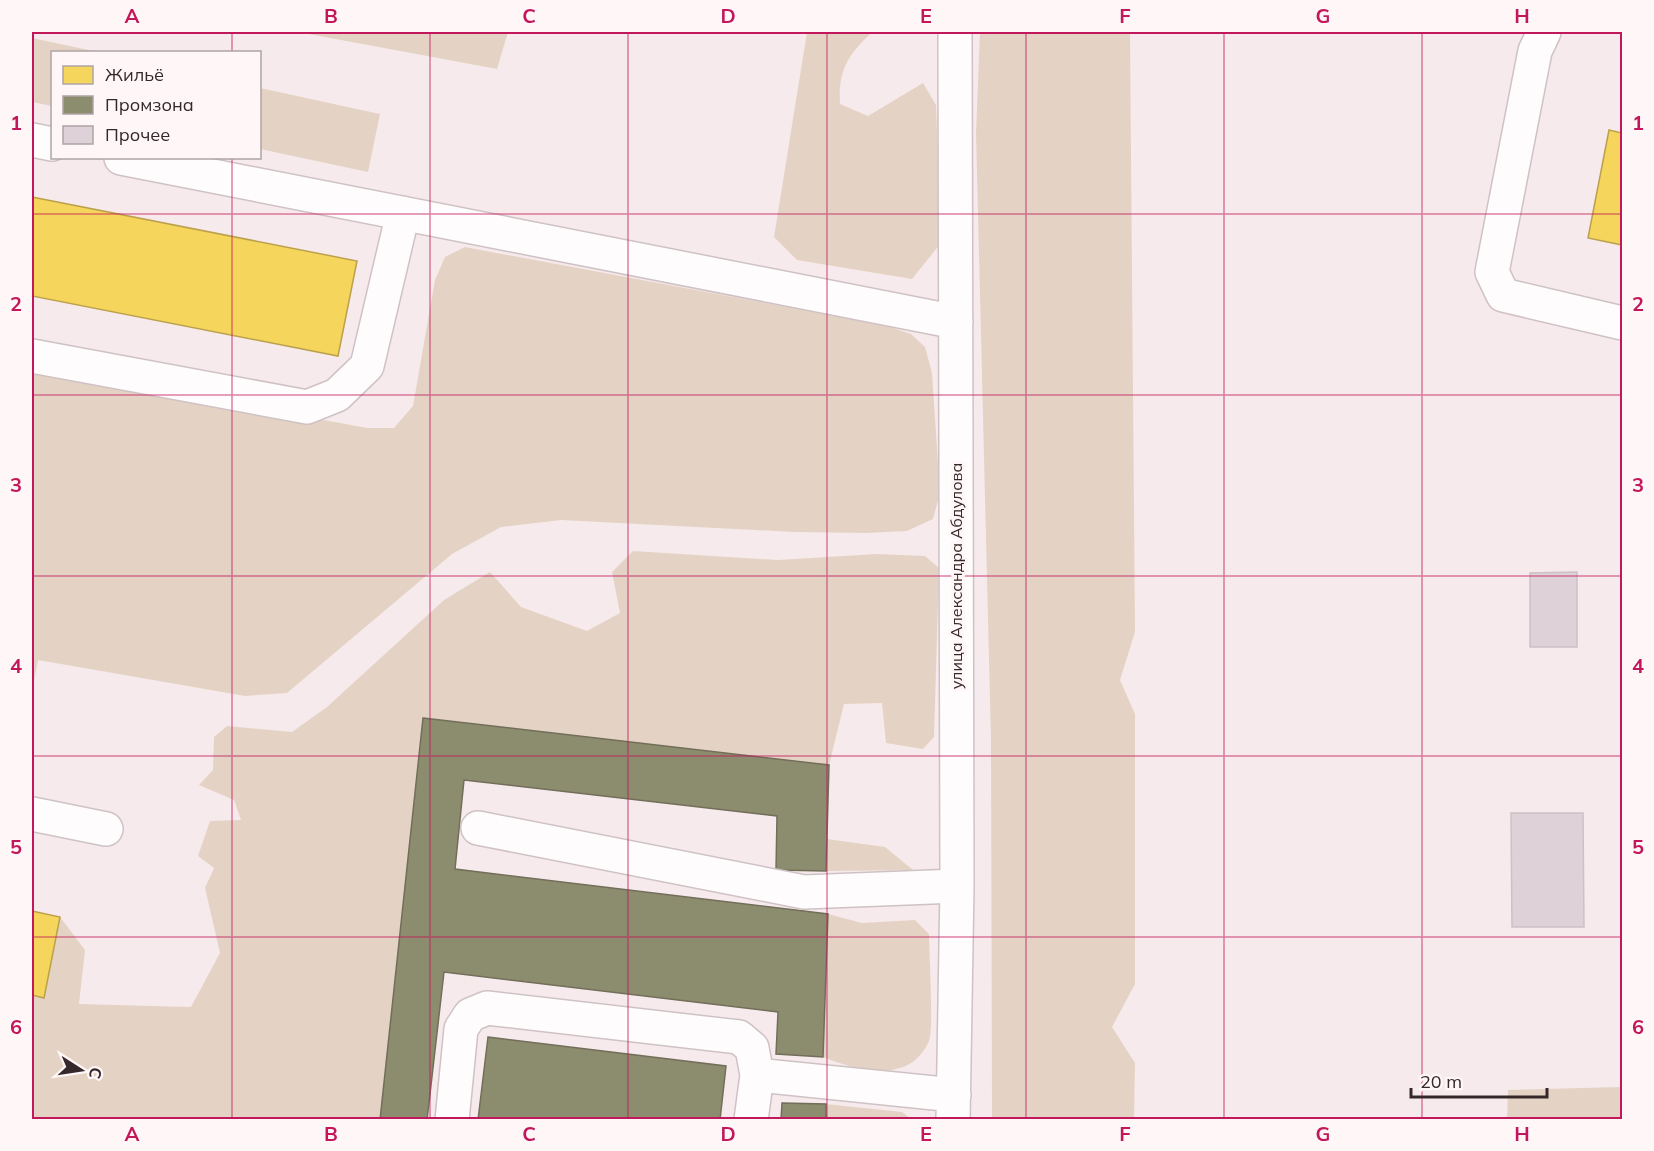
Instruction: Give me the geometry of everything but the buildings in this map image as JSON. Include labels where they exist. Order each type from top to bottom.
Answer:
[{"type":"street","name":"улица Александра Абдулова","points":[[953,1107],[957,886],[955,32]]},
{"type":"street","points":[[1544,32],[1535,51],[1491,272],[1503,295],[1623,323]]},
{"type":"street","points":[[32,140],[51,144]]},
{"type":"street","points":[[126,159],[956,322]]},
{"type":"street","points":[[32,356],[307,406],[338,395],[367,366],[403,213]]},
{"type":"street","points":[[32,814],[106,829]]},
{"type":"street","points":[[478,828],[804,892],[957,886]]},
{"type":"street","points":[[452,1119],[461,1029],[470,1015],[487,1008],[739,1037],[752,1048],[757,1075],[752,1119]]},
{"type":"street","points":[[757,1075],[953,1107]]},
{"type":"shaded area","points":[[298,32],[508,32],[497,69]]},
{"type":"shaded area","points":[[807,32],[872,32],[846,64],[841,82],[840,104],[868,116],[923,83],[936,105],[941,243],[912,279],[797,260],[774,237]]},
{"type":"shaded area","points":[[980,32],[1130,32],[1135,632],[1120,680],[1135,714],[1135,984],[1112,1027],[1135,1063],[1134,1119],[996,1120],[992,1117],[991,740],[976,133]]},
{"type":"shaded area","points":[[32,38],[93,51],[51,51],[51,106],[32,102]]},
{"type":"shaded area","points":[[261,88],[380,114],[368,172],[261,149]]},
{"type":"shaded area","points":[[465,247],[884,325],[911,334],[925,347],[932,373],[940,493],[933,519],[907,531],[866,533],[795,532],[561,520],[501,527],[452,554],[287,693],[245,696],[38,660],[32,692],[32,366],[367,428],[394,428],[413,406],[435,280],[445,257]]},
{"type":"shaded area","points":[[633,551],[778,560],[877,554],[925,556],[939,568],[934,737],[923,749],[886,743],[882,703],[844,704],[829,765],[423,718],[380,1119],[32,1119],[32,995],[44,997],[60,917],[85,950],[79,1004],[191,1007],[220,953],[205,888],[214,868],[198,856],[210,821],[241,820],[234,800],[199,785],[213,770],[214,737],[227,726],[292,732],[327,707],[444,600],[490,572],[521,607],[587,631],[620,613],[612,572]]},
{"type":"shaded area","points":[[827,839],[885,847],[913,870],[826,871]]},
{"type":"shaded area","points":[[828,914],[862,923],[915,920],[929,934],[931,1007],[929,1041],[920,1055],[909,1064],[882,1071],[866,1070],[823,1057]]},
{"type":"shaded area","points":[[1622,1087],[1622,1119],[1507,1119],[1508,1090]]},
{"type":"shaded area","points":[[826,1104],[902,1112],[911,1119],[826,1120]]}]
